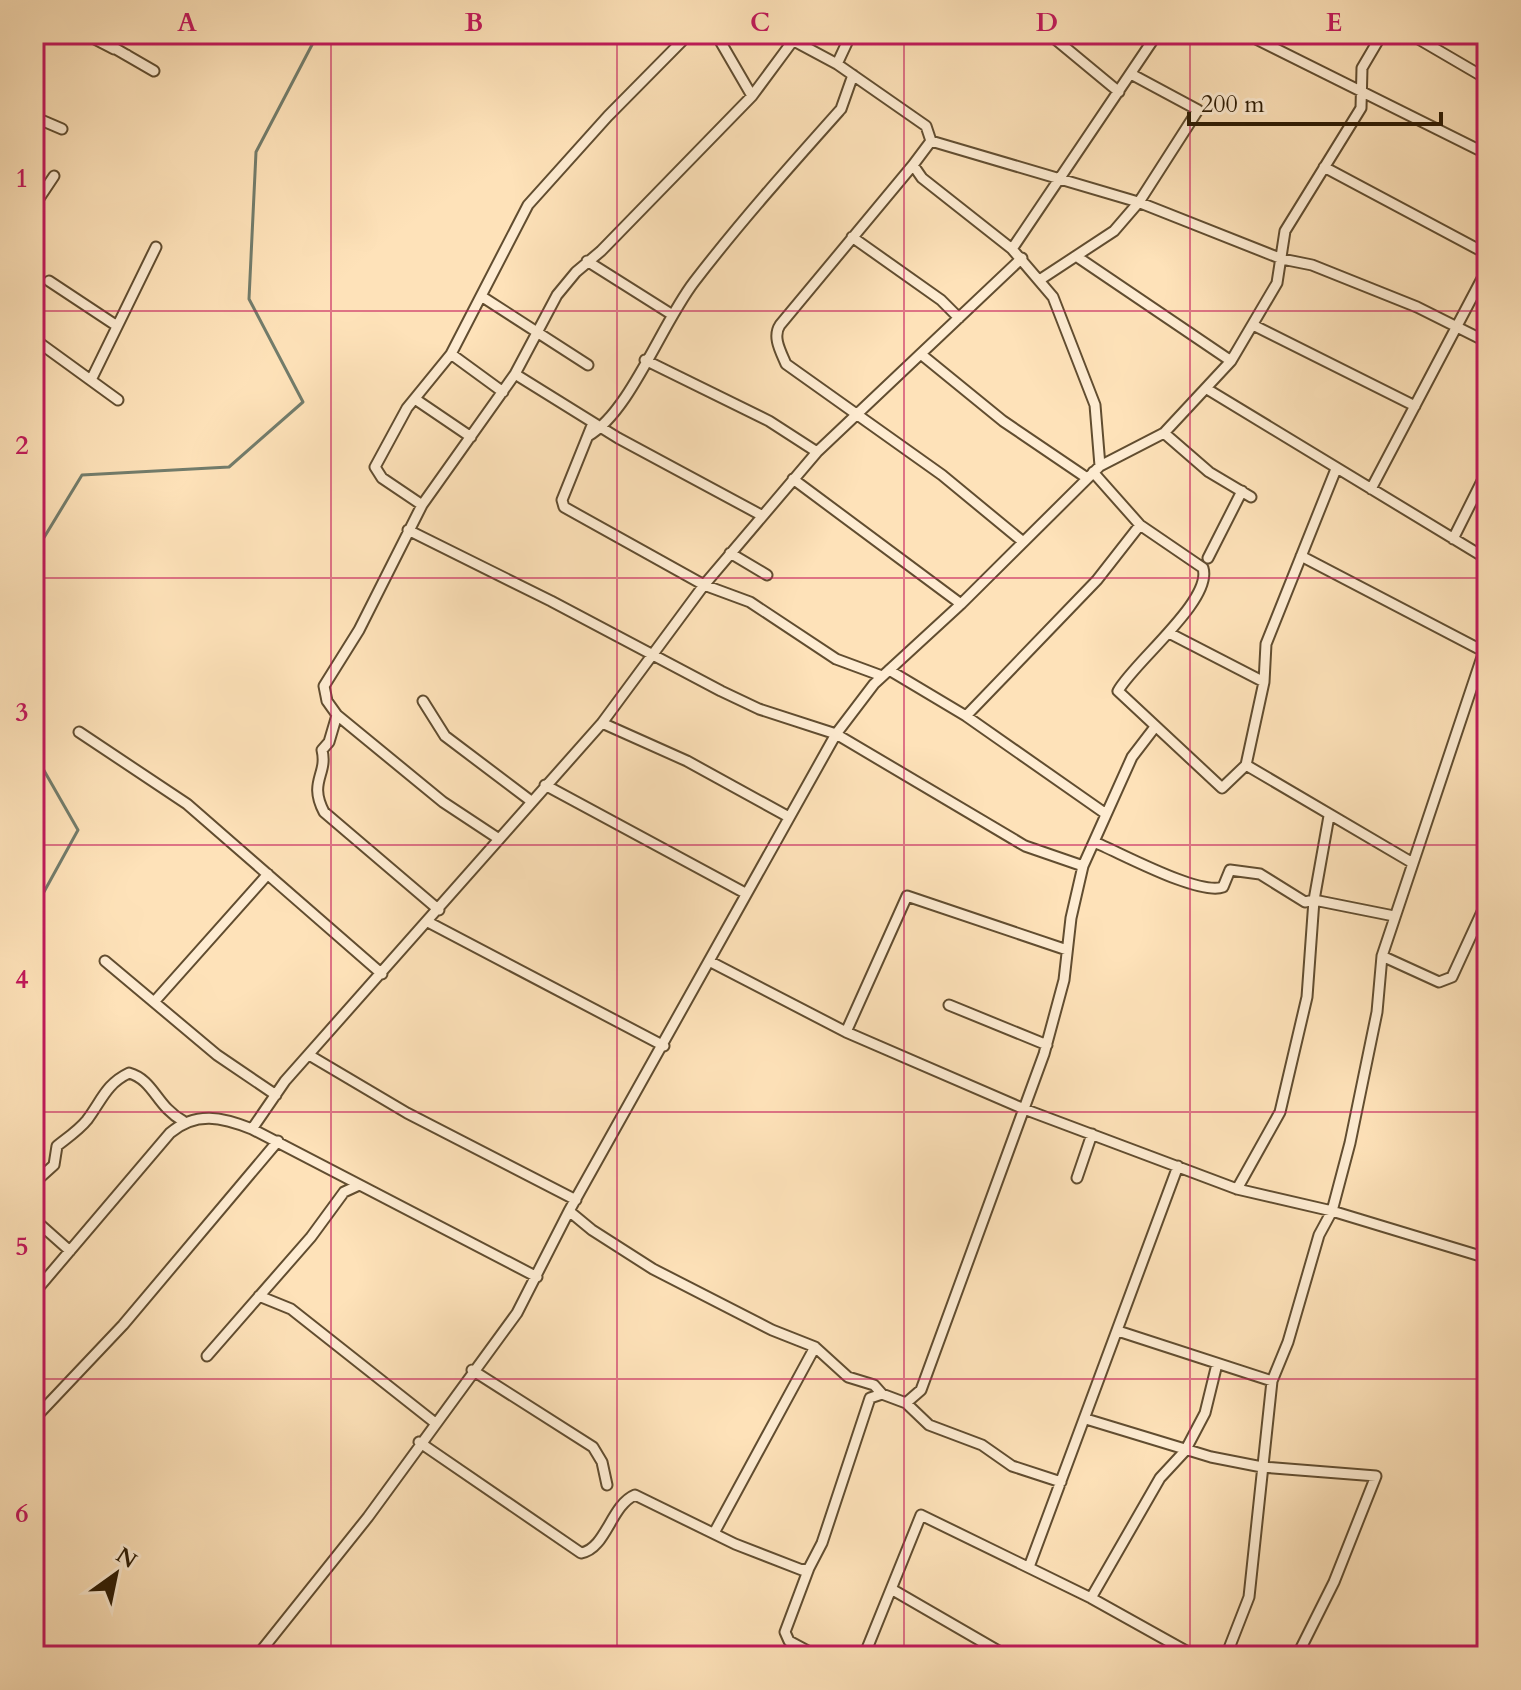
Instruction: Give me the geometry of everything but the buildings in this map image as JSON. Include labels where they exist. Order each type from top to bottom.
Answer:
[{"type":"street","points":[[85,34],[154,71]]},
{"type":"street","points":[[422,505],[382,478],[375,467],[393,429],[451,354],[528,205],[608,116],[689,34]]},
{"type":"street","points":[[716,34],[752,96]]},
{"type":"street","points":[[781,34],[837,64],[926,126],[931,141]]},
{"type":"street","points":[[837,64],[851,34]]},
{"type":"street","points":[[1049,34],[1119,92]]},
{"type":"street","points":[[1012,249],[1157,34]]},
{"type":"street","points":[[1246,34],[1487,154]]},
{"type":"street","points":[[257,1656],[368,1517],[419,1442],[517,1313],[569,1211],[664,1046],[787,816],[836,734],[886,673],[961,604],[1094,472],[1164,433],[1231,361],[1255,326],[1277,283],[1282,259],[1281,241],[1285,231],[1361,108],[1364,92],[1362,68],[1382,34]]},
{"type":"street","points":[[1410,34],[1487,79]]},
{"type":"street","points":[[499,839],[443,802],[337,715],[327,701],[324,686],[359,630],[422,505],[515,374],[557,295],[752,96],[792,42]]},
{"type":"street","points":[[1041,279],[1114,231],[1138,202],[1198,110],[1131,74]]},
{"type":"street","points":[[618,438],[618,412],[671,314],[841,109],[853,75]]},
{"type":"street","points":[[34,117],[62,129]]},
{"type":"street","points":[[931,141],[776,331],[786,364],[942,475],[1022,541]]},
{"type":"street","points":[[931,141],[1138,202],[1282,259],[1312,265],[1487,342]]},
{"type":"street","points":[[913,165],[922,178],[1012,249],[1041,279],[1074,347],[1095,405],[1094,472]]},
{"type":"street","points":[[1324,167],[1487,254]]},
{"type":"street","points":[[34,206],[54,176]]},
{"type":"street","points":[[852,237],[941,300],[959,318]]},
{"type":"street","points":[[91,380],[156,247]]},
{"type":"street","points":[[1076,256],[1231,361]]},
{"type":"street","points":[[252,1129],[309,1055],[602,723],[704,585],[761,515],[817,452],[1022,258]]},
{"type":"street","points":[[587,261],[671,314]]},
{"type":"street","points":[[1371,489],[1486,272]]},
{"type":"street","points":[[49,281],[117,326]]},
{"type":"street","points":[[481,296],[588,365]]},
{"type":"street","points":[[1255,326],[1415,406]]},
{"type":"street","points":[[34,339],[118,400]]},
{"type":"street","points":[[451,354],[503,392]]},
{"type":"street","points":[[922,355],[1003,421],[1094,472],[1140,525],[1203,568],[1205,574],[1193,600],[1169,633],[1118,691],[1219,788],[1246,765],[1264,682],[1266,644],[1336,469]]},
{"type":"street","points":[[645,360],[769,421],[817,452]]},
{"type":"street","points":[[515,374],[618,438],[761,515]]},
{"type":"street","points":[[1207,389],[1255,415],[1336,469],[1487,559]]},
{"type":"street","points":[[415,399],[471,437]]},
{"type":"street","points":[[618,412],[588,436],[562,500],[564,507],[704,585],[750,602],[836,659],[886,673],[966,716],[1106,814]]},
{"type":"street","points":[[1164,433],[1209,472],[1246,494],[1208,558]]},
{"type":"street","points":[[1453,539],[1487,471]]},
{"type":"street","points":[[793,479],[961,604]]},
{"type":"street","points":[[966,716],[1088,591],[1140,525]]},
{"type":"street","points":[[408,530],[759,709],[836,734],[1025,846],[1083,866]]},
{"type":"street","points":[[730,553],[767,575]]},
{"type":"street","points":[[1226,1656],[1249,1597],[1272,1381],[1288,1342],[1319,1235],[1332,1211],[1350,1143],[1377,1012],[1382,956],[1485,646],[1301,556]]},
{"type":"street","points":[[1169,633],[1264,682]]},
{"type":"street","points":[[423,701],[445,736],[531,801]]},
{"type":"street","points":[[337,715],[329,742],[322,750],[324,759],[315,789],[324,812],[439,910]]},
{"type":"street","points":[[602,723],[687,761],[787,816]]},
{"type":"street","points":[[906,1403],[921,1390],[1047,1045],[1064,980],[1083,866],[1132,757],[1155,727]]},
{"type":"street","points":[[79,732],[187,804],[382,974]]},
{"type":"street","points":[[1246,765],[1411,862]]},
{"type":"street","points":[[545,785],[745,893]]},
{"type":"street","points":[[1237,1189],[1280,1112],[1307,997],[1314,900],[1329,816]]},
{"type":"street","points":[[1094,842],[1191,884],[1217,890],[1223,887],[1230,870],[1256,873],[1305,902],[1314,900],[1394,916]]},
{"type":"street","points":[[154,1002],[268,874]]},
{"type":"street","points":[[846,1032],[907,896],[1067,950]]},
{"type":"street","points":[[1382,956],[1439,982],[1446,981],[1452,977],[1487,901]]},
{"type":"street","points":[[428,922],[664,1046]]},
{"type":"street","points":[[105,961],[217,1055],[276,1095]]},
{"type":"street","points":[[709,961],[846,1032],[1024,1109],[1237,1189],[1332,1211],[1487,1258]]},
{"type":"street","points":[[949,1005],[1047,1045]]},
{"type":"street","points":[[309,1055],[407,1113],[576,1200]]},
{"type":"street","points":[[35,1178],[54,1165],[57,1146],[85,1123],[103,1092],[114,1080],[129,1073],[141,1076],[161,1106],[183,1121]]},
{"type":"street","points":[[34,1293],[183,1121],[209,1117],[252,1129],[278,1141],[357,1186],[537,1277]]},
{"type":"street","points":[[1077,1178],[1092,1134]]},
{"type":"street","points":[[34,1419],[123,1325],[278,1141]]},
{"type":"street","points":[[1029,1567],[1178,1166]]},
{"type":"street","points":[[344,1192],[346,1180]]},
{"type":"street","points":[[207,1356],[344,1192],[357,1186]]},
{"type":"street","points":[[569,1211],[653,1269],[772,1330],[815,1347],[848,1377],[874,1385],[882,1394],[906,1403],[929,1425],[982,1445],[1012,1466],[1061,1482]]},
{"type":"street","points":[[34,1219],[70,1251]]},
{"type":"street","points":[[259,1296],[291,1309],[434,1422]]},
{"type":"street","points":[[1118,1331],[1272,1381]]},
{"type":"street","points":[[714,1533],[815,1347]]},
{"type":"street","points":[[1091,1598],[1160,1478],[1185,1451],[1205,1413],[1217,1364]]},
{"type":"street","points":[[472,1370],[593,1447],[602,1462],[607,1485]]},
{"type":"street","points":[[419,1442],[581,1553],[591,1549],[622,1506],[635,1495],[802,1570],[814,1564],[870,1398],[882,1394]]},
{"type":"street","points":[[1086,1419],[1185,1451],[1263,1467],[1376,1476],[1334,1582],[1297,1656]]},
{"type":"street","points":[[864,1656],[921,1515],[1091,1598],[1195,1656]]},
{"type":"street","points":[[809,1568],[785,1636],[817,1656]]},
{"type":"street","points":[[893,1590],[1007,1656]]},
{"type":"waterway","points":[[34,554],[82,475],[229,467],[303,402],[249,299],[256,152],[314,41],[324,34]]},
{"type":"waterway","points":[[34,753],[78,830],[34,910]]}]
